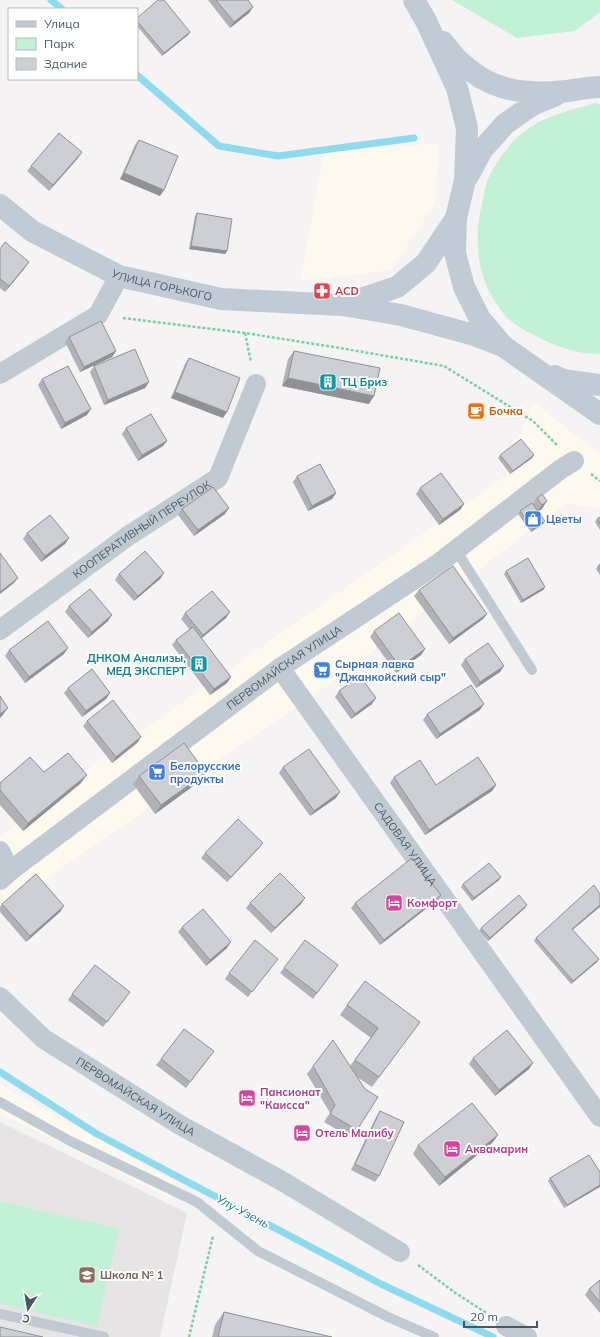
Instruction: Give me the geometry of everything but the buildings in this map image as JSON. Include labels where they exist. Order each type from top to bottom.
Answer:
[{"type":"main road","points":[[414,0],[426,21],[457,88],[467,128],[465,180],[456,218],[456,253],[464,287],[480,319],[503,346],[600,414]]},
{"type":"main road","points":[[426,21],[458,60],[475,74],[489,82],[502,87],[528,92],[588,86]]},
{"type":"main road","points":[[465,180],[482,150],[505,124],[534,104],[588,86]]},
{"type":"main road","name":"УЛИЦА ГОРЬКОГО","points":[[0,205],[32,231],[118,276],[221,299],[342,305],[402,315],[474,335],[503,346]]},
{"type":"main road","name":"УЛИЦА ГОРЬКОГО","points":[[342,305],[397,287],[426,263],[456,218]]},
{"type":"main road","points":[[531,367],[563,380],[600,385]]},
{"type":"street","points":[[0,374],[98,315],[118,276]]},
{"type":"street","name":"КООПЕРАТИВНЫЙ ПЕРЕУЛОК","points":[[0,630],[128,536],[218,478],[256,384]]},
{"type":"street","name":"ПЕРВОМАЙСКАЯ УЛИЦА","points":[[5,876],[280,668],[439,563],[561,469],[574,461]]},
{"type":"street","name":"САДОВАЯ УЛИЦА","points":[[280,668],[600,1117]]},
{"type":"street","points":[[0,851],[5,876]]},
{"type":"street","name":"ПЕРВОМАЙСКАЯ УЛИЦА","points":[[0,997],[44,1039],[180,1125],[282,1181],[400,1252]]},
{"type":"street","points":[[506,1326],[528,1337]]},
{"type":"lane","points":[[456,550],[532,670]]},
{"type":"lane","points":[[0,1102],[70,1141],[198,1202],[258,1251],[388,1317],[434,1337]]},
{"type":"lane","points":[[0,1314],[104,1337]]},
{"type":"path","points":[[98,315],[245,333],[444,366],[533,421],[574,461],[600,481]]},
{"type":"path","points":[[245,333],[256,384]]},
{"type":"path","points":[[189,1337],[218,1218]]},
{"type":"path","points":[[400,1252],[454,1292],[506,1326]]},
{"type":"shaded area","points":[[439,143],[435,203],[391,270],[300,281],[324,152]]},
{"type":"shaded area","points":[[534,403],[600,454],[600,508],[565,504],[327,686],[53,874],[0,918],[0,838],[50,795],[508,474],[495,457],[518,439]]},
{"type":"shaded area","points":[[0,1085],[178,1183],[170,1198],[0,1113]]},
{"type":"shaded area","name":"Школа № 1","points":[[0,1122],[187,1213],[160,1337],[0,1337]]},
{"type":"green space","points":[[452,0],[600,0],[600,12],[575,31],[517,38]]},
{"type":"green space","points":[[595,103],[600,104],[600,354],[578,352],[556,345],[537,337],[512,322],[504,314],[488,288],[483,275],[478,247],[479,218],[486,185],[494,167],[506,150],[515,139],[528,128],[537,123],[556,115]]},
{"type":"green space","points":[[0,1201],[119,1229],[97,1326],[0,1304]]},
{"type":"waterway","points":[[51,0],[61,8]]},
{"type":"waterway","points":[[138,76],[219,146],[278,156],[414,138]]},
{"type":"waterway","name":"Улу-Узень","points":[[0,1072],[97,1134],[381,1284],[493,1337]]},
{"type":"place","name":"ACD","points":[[322,291]]},
{"type":"place","name":"ТЦ Бриз","points":[[328,382]]},
{"type":"place","name":"Бочка","points":[[476,411]]},
{"type":"place","name":"Цветы","points":[[533,519]]},
{"type":"place","name":"ДНКОМ Анализы, МЕД ЭКСПЕРТ","points":[[199,664]]},
{"type":"place","name":"Сырная лавка \"Джанкойский сыр\"","points":[[322,670]]},
{"type":"place","name":"Белорусские продукты","points":[[157,772]]},
{"type":"place","name":"Комфорт","points":[[394,903]]},
{"type":"place","name":"Пансионат \"Каисса\"","points":[[247,1098]]},
{"type":"place","name":"Отель Малибу","points":[[302,1133]]},
{"type":"place","name":"Аквамарин","points":[[452,1149]]},
{"type":"place","name":"Школа № 1","points":[[87,1275]]}]
